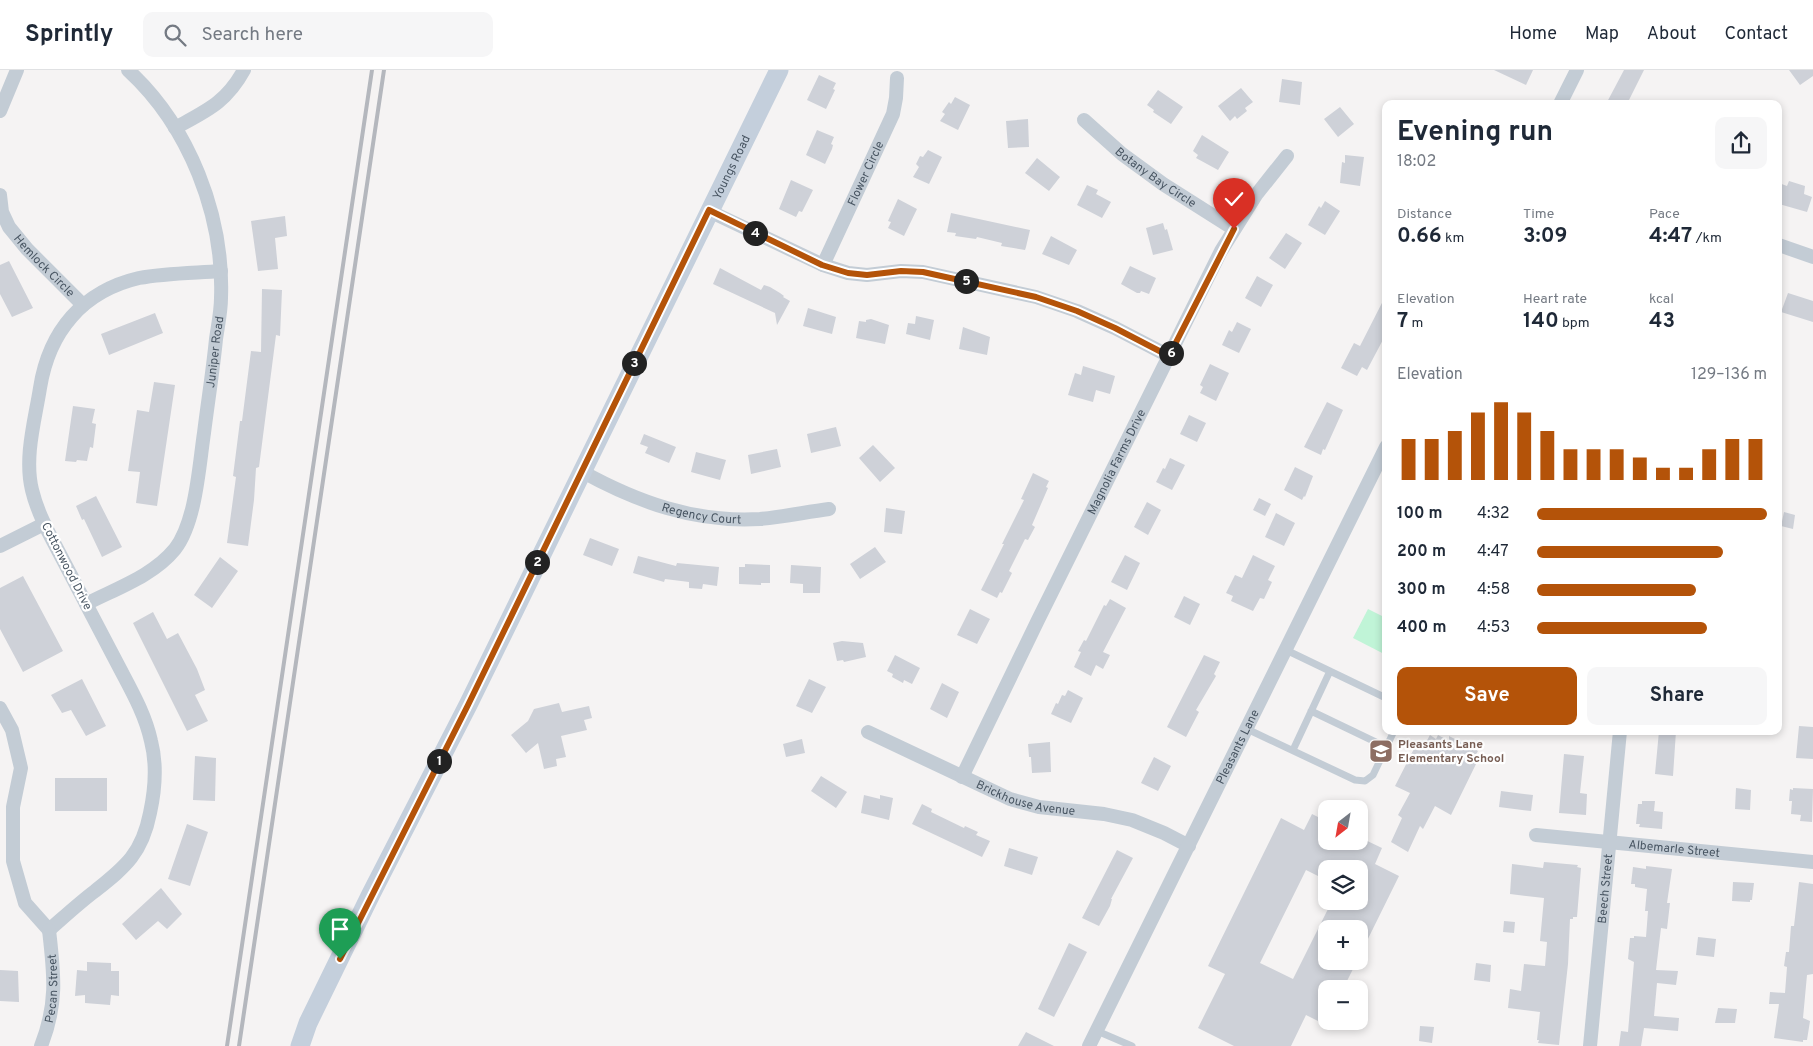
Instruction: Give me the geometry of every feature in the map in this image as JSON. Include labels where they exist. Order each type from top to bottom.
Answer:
[{"type":"street","points":[[0,111],[17,70]]},
{"type":"street","name":"Juniper Road","points":[[86,604],[147,574],[163,562],[176,548],[186,532],[192,511],[214,365],[221,299],[221,271],[216,239],[209,206],[198,174],[166,114],[128,70]]},
{"type":"street","points":[[175,128],[216,105],[236,84],[244,70]]},
{"type":"street","name":"Youngs Road","points":[[300,1046],[308,1024],[371,894],[468,705],[779,70]]},
{"type":"street","points":[[1562,100],[1577,70]]},
{"type":"street","name":"Flower Circle","points":[[822,265],[893,114],[896,98],[896,78]]},
{"type":"street","name":"Botany Bay Circle","points":[[1084,120],[1122,154],[1163,184],[1234,229]]},
{"type":"street","name":"Magnolia Farms Drive","points":[[962,777],[1169,356],[1234,229],[1256,195],[1287,156]]},
{"type":"street","name":"Hemlock Circle","points":[[0,196],[2,212],[9,227],[27,249],[83,305]]},
{"type":"street","points":[[709,210],[822,265],[848,273],[867,275],[901,271],[923,272],[1036,297],[1108,324],[1169,356]]},
{"type":"street","points":[[1782,246],[1813,257]]},
{"type":"street","name":"Cottonwood Drive","points":[[49,930],[96,890],[110,881],[134,856],[144,836],[150,814],[154,788],[154,757],[152,742],[145,720],[44,524],[32,488],[29,464],[42,373],[56,336],[83,305],[101,293],[120,284],[140,278],[221,271]]},
{"type":"street","name":"Pleasants Lane","points":[[1089,1046],[1382,455]]},
{"type":"street","name":"Regency Court","points":[[581,471],[611,488],[649,503],[701,516],[727,519],[760,519],[829,509]]},
{"type":"street","points":[[0,546],[44,524]]},
{"type":"street","points":[[0,708],[12,730],[21,768],[13,807],[13,861],[25,903],[49,930]]},
{"type":"street","name":"Brickhouse Avenue","points":[[868,732],[1010,799],[1039,807],[1104,814],[1132,820],[1189,846]]},
{"type":"street","name":"Beech Street","points":[[1590,1046],[1620,735]]},
{"type":"street","name":"Albemarle Street","points":[[1536,835],[1813,862]]},
{"type":"street","name":"Pecan Street","points":[[41,1046],[49,1022],[55,987],[49,930]]},
{"type":"lane","points":[[1286,650],[1382,696]]},
{"type":"lane","points":[[1293,750],[1330,671]]},
{"type":"lane","points":[[1311,711],[1386,747]]},
{"type":"lane","points":[[1247,729],[1355,780],[1365,781],[1373,775],[1392,735]]},
{"type":"lane","points":[[1097,1031],[1132,1046]]},
{"type":"green space","points":[[1368,609],[1382,616],[1382,653],[1353,638]]},
{"type":"building","points":[[1494,70],[1533,70],[1526,85]]},
{"type":"building","points":[[1624,70],[1644,70],[1629,100],[1608,100]]},
{"type":"building","points":[[1789,70],[1813,70],[1813,76],[1800,85]]},
{"type":"building","points":[[819,75],[836,83],[833,89],[835,90],[826,109],[807,100]]},
{"type":"building","points":[[1282,79],[1302,82],[1300,105],[1279,102]]},
{"type":"building","points":[[1241,88],[1253,102],[1245,108],[1247,111],[1237,119],[1235,116],[1230,121],[1218,106]]},
{"type":"building","points":[[1158,90],[1183,107],[1171,124],[1153,112],[1154,110],[1147,105]]},
{"type":"building","points":[[955,97],[970,105],[958,130],[940,121],[945,114],[942,112],[949,102],[951,104]]},
{"type":"building","points":[[1340,107],[1354,124],[1338,137],[1324,119]]},
{"type":"building","points":[[1028,119],[1029,147],[1008,148],[1006,121]]},
{"type":"building","points":[[817,130],[834,137],[831,144],[833,145],[832,149],[825,164],[806,155]]},
{"type":"building","points":[[1202,135],[1229,152],[1218,170],[1196,158],[1198,155],[1193,151]]},
{"type":"building","points":[[928,150],[942,157],[929,184],[913,177],[919,167],[916,164],[920,156],[923,157]]},
{"type":"building","points":[[1345,155],[1364,157],[1360,186],[1340,183],[1342,162],[1345,163]]},
{"type":"building","points":[[1037,158],[1060,177],[1049,191],[1025,173]]},
{"type":"building","points":[[791,180],[813,190],[802,212],[799,211],[796,217],[779,209]]},
{"type":"building","points":[[1789,181],[1805,186],[1804,194],[1812,197],[1807,212],[1782,205],[1782,184],[1787,186]]},
{"type":"building","points":[[1087,185],[1098,190],[1096,194],[1111,202],[1102,218],[1077,205]]},
{"type":"building","points":[[898,199],[917,209],[904,236],[888,228],[891,222],[888,221]]},
{"type":"building","points":[[1325,201],[1340,211],[1325,235],[1308,225],[1319,206],[1321,208]]},
{"type":"building","points":[[951,213],[1030,230],[1025,250],[1001,246],[1002,243],[977,237],[976,239],[955,236],[956,233],[947,232]]},
{"type":"building","points":[[285,216],[287,236],[275,238],[278,269],[258,271],[251,221]]},
{"type":"building","points":[[1163,223],[1165,230],[1167,229],[1173,250],[1153,255],[1146,228]]},
{"type":"building","points":[[1286,233],[1302,243],[1285,269],[1269,258]]},
{"type":"building","points":[[1051,236],[1077,250],[1069,265],[1042,254]]},
{"type":"building","points":[[9,261],[33,308],[12,317],[0,294],[0,265]]},
{"type":"building","points":[[1130,266],[1156,278],[1149,294],[1141,291],[1137,293],[1121,284]]},
{"type":"building","points":[[720,268],[761,290],[764,285],[770,287],[790,301],[777,325],[775,313],[713,284]]},
{"type":"building","points":[[1257,276],[1273,285],[1261,307],[1245,298]]},
{"type":"building","points":[[262,289],[282,290],[280,336],[276,335],[259,467],[256,468],[248,546],[227,543],[236,477],[233,476],[251,351],[261,352]]},
{"type":"building","points":[[1788,293],[1813,301],[1813,322],[1782,312]]},
{"type":"building","points":[[1382,303],[1382,342],[1367,370],[1362,367],[1357,376],[1341,368],[1354,343],[1360,346]]},
{"type":"building","points":[[808,308],[836,317],[832,334],[803,326]]},
{"type":"building","points":[[155,313],[163,333],[109,355],[101,334]]},
{"type":"building","points":[[916,316],[934,320],[930,340],[906,334],[908,323],[915,324]]},
{"type":"building","points":[[871,319],[889,325],[885,344],[856,338],[859,321],[866,322],[866,320]]},
{"type":"building","points":[[1237,322],[1251,329],[1239,353],[1222,345],[1229,330],[1232,332]]},
{"type":"building","points":[[963,327],[990,337],[987,355],[959,349]]},
{"type":"building","points":[[1210,364],[1229,373],[1216,401],[1200,393],[1203,387],[1200,385]]},
{"type":"building","points":[[1083,366],[1115,376],[1110,394],[1096,390],[1093,402],[1068,395],[1075,373],[1081,375]]},
{"type":"building","points":[[154,382],[175,385],[157,506],[136,503],[140,472],[128,471],[137,410],[149,412]]},
{"type":"building","points":[[1327,402],[1343,410],[1321,455],[1304,447]]},
{"type":"building","points":[[73,406],[95,409],[92,423],[96,424],[93,448],[90,447],[87,461],[65,461]]},
{"type":"building","points":[[1189,415],[1206,423],[1197,442],[1180,434]]},
{"type":"building","points":[[836,427],[841,446],[811,453],[807,434]]},
{"type":"building","points":[[644,434],[676,447],[669,463],[645,453],[648,447],[640,444]]},
{"type":"building","points":[[873,445],[895,468],[880,482],[859,458]]},
{"type":"building","points":[[777,449],[781,467],[751,474],[748,455]]},
{"type":"building","points":[[696,452],[726,460],[720,480],[691,472]]},
{"type":"building","points":[[1170,458],[1185,465],[1172,490],[1156,482]]},
{"type":"building","points":[[1295,467],[1313,476],[1302,500],[1284,490]]},
{"type":"building","points":[[1033,473],[1049,481],[1046,487],[1048,488],[1032,525],[1035,527],[1028,540],[1025,539],[1009,571],[1012,573],[1002,593],[1000,592],[997,598],[981,590],[1024,500],[1021,499]]},
{"type":"building","points":[[96,496],[122,547],[102,557],[76,506]]},
{"type":"building","points":[[1259,498],[1271,504],[1265,516],[1253,510]]},
{"type":"building","points":[[1147,502],[1161,510],[1148,535],[1134,527]]},
{"type":"building","points":[[886,508],[905,511],[902,534],[884,532]]},
{"type":"building","points":[[1784,512],[1795,515],[1793,529],[1782,526]]},
{"type":"building","points":[[1276,513],[1295,523],[1284,546],[1265,537]]},
{"type":"building","points":[[590,538],[619,549],[612,566],[583,555]]},
{"type":"building","points":[[875,547],[886,562],[860,579],[850,564]]},
{"type":"building","points":[[1125,555],[1140,563],[1127,590],[1111,582]]},
{"type":"building","points":[[1253,555],[1275,566],[1268,580],[1272,582],[1264,599],[1260,598],[1253,611],[1231,601],[1233,596],[1226,593],[1235,575],[1242,578]]},
{"type":"building","points":[[638,556],[676,566],[677,563],[719,567],[717,586],[703,584],[702,589],[689,588],[689,582],[665,579],[664,582],[633,573]]},
{"type":"building","points":[[220,557],[238,571],[212,608],[194,595]]},
{"type":"building","points":[[745,564],[770,565],[770,583],[761,583],[761,585],[739,584],[739,567],[745,567]]},
{"type":"building","points":[[791,565],[821,567],[820,593],[803,593],[803,584],[790,583]]},
{"type":"building","points":[[23,576],[63,651],[23,672],[0,629],[0,588]]},
{"type":"building","points":[[1184,596],[1200,604],[1190,625],[1174,617]]},
{"type":"building","points":[[1110,599],[1126,608],[1103,652],[1110,655],[1103,669],[1096,665],[1091,676],[1074,667],[1081,652],[1078,651],[1084,640],[1086,641],[1104,605],[1106,606]]},
{"type":"building","points":[[970,609],[990,619],[977,644],[957,635]]},
{"type":"building","points":[[153,612],[167,639],[178,633],[197,669],[205,690],[195,695],[208,721],[187,731],[133,623]]},
{"type":"building","points":[[842,641],[863,643],[866,657],[844,662],[843,660],[837,661],[833,643]]},
{"type":"building","points":[[895,655],[920,668],[912,684],[904,680],[903,683],[892,677],[893,674],[887,671]]},
{"type":"building","points":[[1204,655],[1220,662],[1214,674],[1216,676],[1196,710],[1199,712],[1186,737],[1167,727]]},
{"type":"building","points":[[82,679],[106,726],[86,736],[71,710],[62,713],[51,695]]},
{"type":"building","points":[[809,679],[826,687],[812,713],[796,706]]},
{"type":"building","points":[[942,683],[959,692],[947,718],[930,709]]},
{"type":"building","points":[[1068,690],[1083,698],[1071,723],[1051,714],[1056,703],[1058,704],[1062,695],[1065,696]]},
{"type":"building","points":[[559,703],[562,712],[589,706],[592,718],[584,720],[587,730],[561,736],[566,757],[556,759],[557,766],[544,769],[538,743],[526,753],[511,735],[528,721],[534,709]]},
{"type":"building","points":[[1799,726],[1813,727],[1813,759],[1796,758]]},
{"type":"building","points":[[1430,735],[1436,739],[1438,735],[1449,741],[1449,736],[1478,751],[1473,760],[1477,762],[1451,815],[1435,806],[1423,829],[1420,826],[1408,852],[1391,842],[1402,818],[1398,815],[1410,793],[1395,786],[1418,741],[1425,744]]},
{"type":"building","points":[[1659,735],[1676,735],[1673,776],[1655,774]]},
{"type":"building","points":[[802,739],[805,753],[786,757],[783,744]]},
{"type":"building","points":[[1050,742],[1051,772],[1032,773],[1028,744]]},
{"type":"building","points":[[1564,754],[1584,756],[1580,793],[1587,794],[1586,815],[1559,813]]},
{"type":"building","points":[[195,756],[216,758],[215,801],[193,800]]},
{"type":"building","points":[[1154,757],[1171,766],[1158,791],[1141,783]]},
{"type":"building","points":[[821,776],[847,792],[836,808],[811,791]]},
{"type":"building","points":[[55,778],[107,778],[107,811],[55,811]]},
{"type":"building","points":[[1736,788],[1751,790],[1750,810],[1735,809]]},
{"type":"building","points":[[1793,788],[1813,789],[1812,822],[1800,821],[1801,815],[1791,814],[1792,801],[1789,801],[1790,789],[1793,790]]},
{"type":"building","points":[[1501,791],[1533,795],[1531,811],[1499,807]]},
{"type":"building","points":[[864,795],[880,799],[880,795],[893,798],[889,820],[861,813]]},
{"type":"building","points":[[1642,801],[1655,801],[1654,811],[1663,812],[1662,829],[1639,827],[1640,824],[1636,824],[1638,804],[1642,804]]},
{"type":"building","points":[[922,804],[932,809],[931,812],[964,828],[965,826],[978,832],[976,835],[990,841],[982,857],[912,824]]},
{"type":"building","points":[[1312,814],[1318,817],[1318,850],[1368,850],[1368,841],[1382,848],[1375,864],[1399,876],[1368,939],[1368,920],[1322,920],[1328,910],[1368,910],[1368,860],[1318,860],[1318,876],[1306,870],[1260,963],[1293,979],[1318,929],[1318,970],[1352,970],[1348,980],[1318,980],[1318,1021],[1306,1015],[1291,1046],[1234,1046],[1198,1028],[1225,974],[1208,966],[1281,818],[1304,830]]},
{"type":"building","points":[[187,824],[208,832],[190,886],[168,879]]},
{"type":"building","points":[[1009,848],[1038,857],[1032,875],[1004,866]]},
{"type":"building","points":[[1117,850],[1133,858],[1099,926],[1082,918]]},
{"type":"building","points":[[1544,862],[1578,865],[1577,867],[1581,868],[1577,917],[1570,919],[1568,964],[1559,1045],[1538,1043],[1540,1012],[1508,1008],[1510,989],[1521,991],[1524,964],[1545,966],[1547,942],[1540,941],[1544,898],[1510,894],[1512,864],[1543,868]]},
{"type":"building","points":[[1646,866],[1672,869],[1667,903],[1670,903],[1667,929],[1661,928],[1656,970],[1678,971],[1676,985],[1657,983],[1654,1016],[1679,1018],[1678,1031],[1644,1028],[1641,1046],[1619,1046],[1621,1031],[1628,1032],[1634,962],[1628,959],[1630,938],[1634,938],[1634,936],[1646,937],[1648,911],[1645,911],[1647,889],[1635,887],[1635,884],[1631,884],[1633,867],[1646,869]]},
{"type":"building","points":[[1733,882],[1754,883],[1752,900],[1750,902],[1732,901]]},
{"type":"building","points":[[1799,882],[1813,884],[1813,974],[1807,975],[1803,1018],[1810,1021],[1807,1040],[1803,1040],[1803,1042],[1774,1038],[1779,1004],[1769,1004],[1770,992],[1785,993],[1787,967],[1784,966],[1786,952],[1789,952],[1791,926],[1794,926]]},
{"type":"building","points":[[161,888],[182,914],[167,929],[158,921],[136,940],[122,924]]},
{"type":"building","points":[[1504,921],[1515,922],[1514,933],[1503,932]]},
{"type":"building","points":[[1698,937],[1716,939],[1714,957],[1696,955]]},
{"type":"building","points":[[1069,943],[1087,952],[1054,1017],[1038,1009]]},
{"type":"building","points":[[87,962],[111,963],[111,971],[119,971],[119,996],[111,995],[110,1005],[85,1003],[85,995],[75,996],[77,970],[87,971]]},
{"type":"building","points":[[1476,963],[1491,965],[1490,982],[1474,980]]},
{"type":"building","points":[[0,970],[18,971],[19,1002],[0,1001]]},
{"type":"building","points":[[1718,1008],[1737,1009],[1735,1023],[1715,1023]]},
{"type":"building","points":[[1420,1026],[1434,1027],[1432,1043],[1419,1041]]},
{"type":"building","points":[[1026,1032],[1054,1046],[1018,1046]]},
{"type":"railway","points":[[227,1046],[372,70]]},
{"type":"railway","points":[[239,1046],[384,70]]},
{"type":"place","name":"Pleasants Lane Elementary School","points":[[1381,751]]},
{"type":"route","points":[[340,959],[371,894],[468,705],[709,210],[822,265],[848,273],[867,275],[901,271],[923,272],[1036,297],[1077,311],[1169,356],[1234,229]]}]
